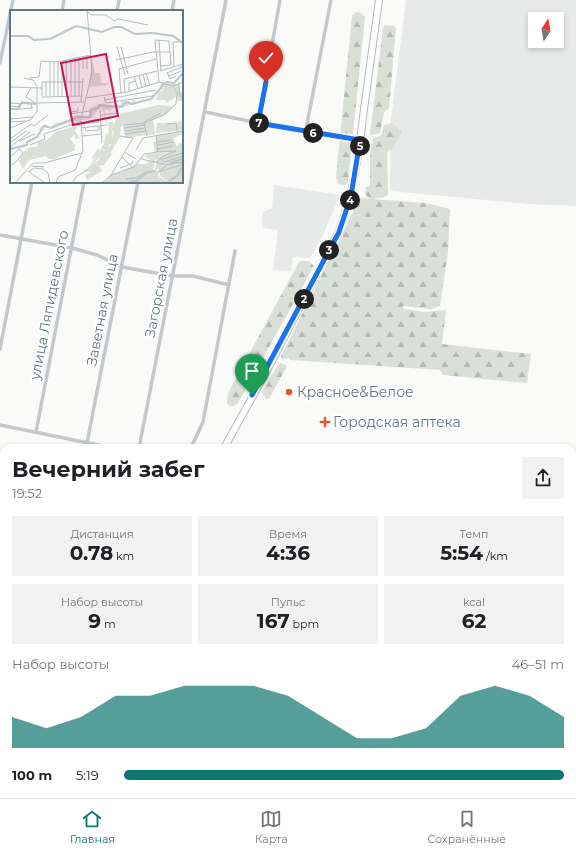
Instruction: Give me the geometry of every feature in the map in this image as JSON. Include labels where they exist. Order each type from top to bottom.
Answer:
[{"type":"main road","points":[[226,444],[270,365],[339,232],[351,196],[379,0]]},
{"type":"street","points":[[11,10],[13,0]]},
{"type":"street","points":[[62,10],[64,0]]},
{"type":"street","points":[[117,10],[119,0]]},
{"type":"street","points":[[172,10],[174,0]]},
{"type":"street","name":"Загорская улица","points":[[140,444],[226,0]]},
{"type":"street","points":[[258,123],[280,0]]},
{"type":"street","points":[[308,132],[307,124],[331,0]]},
{"type":"street","points":[[0,63],[10,15]]},
{"type":"street","points":[[204,112],[308,132],[360,140]]},
{"type":"street","points":[[0,349],[32,183]]},
{"type":"street","name":"улица Ляпидевского","points":[[36,432],[84,183]]},
{"type":"street","name":"Заветная улица","points":[[87,443],[138,183]]},
{"type":"street","points":[[0,235],[72,248],[97,255],[122,267],[173,276],[192,276],[229,285]]},
{"type":"street","points":[[193,444],[203,422],[235,252]]},
{"type":"street","points":[[0,425],[92,444]]},
{"type":"shaded area","points":[[406,0],[576,0],[576,206],[528,204],[390,191],[391,119]]},
{"type":"shaded area","points":[[274,185],[340,195],[323,235],[310,258],[293,257],[291,271],[273,270],[278,230],[262,228],[263,212],[272,208]]},
{"type":"green space","points":[[356,12],[361,13],[365,17],[348,182],[345,185],[338,184],[336,177],[352,16]]},
{"type":"green space","points":[[385,25],[394,26],[396,28],[389,108],[384,112],[380,133],[372,135],[370,134],[383,28]]},
{"type":"green space","points":[[392,123],[402,132],[392,149],[387,152],[388,195],[382,198],[370,199],[365,194],[366,187],[370,186],[370,153],[373,138],[381,136],[384,125]]},
{"type":"green space","points":[[359,198],[426,203],[450,209],[448,252],[440,306],[431,309],[402,306],[404,309],[425,312],[446,310],[442,344],[531,354],[527,383],[443,375],[440,370],[290,360],[289,358],[282,359],[281,356],[357,204],[360,204],[357,202]]},
{"type":"green space","points":[[309,261],[314,266],[238,403],[234,406],[229,406],[227,403],[228,393],[299,262]]},
{"type":"green space","points":[[281,363],[286,365],[286,368],[269,399],[266,399],[262,392],[278,365]]},
{"type":"place","name":"Красное&Белое","points":[[289,392]]},
{"type":"place","name":"Городская аптека","points":[[325,422]]},
{"type":"route","points":[[252,395],[270,365],[339,232],[353,189],[360,140],[302,132],[294,129],[258,123],[266,82]]}]
